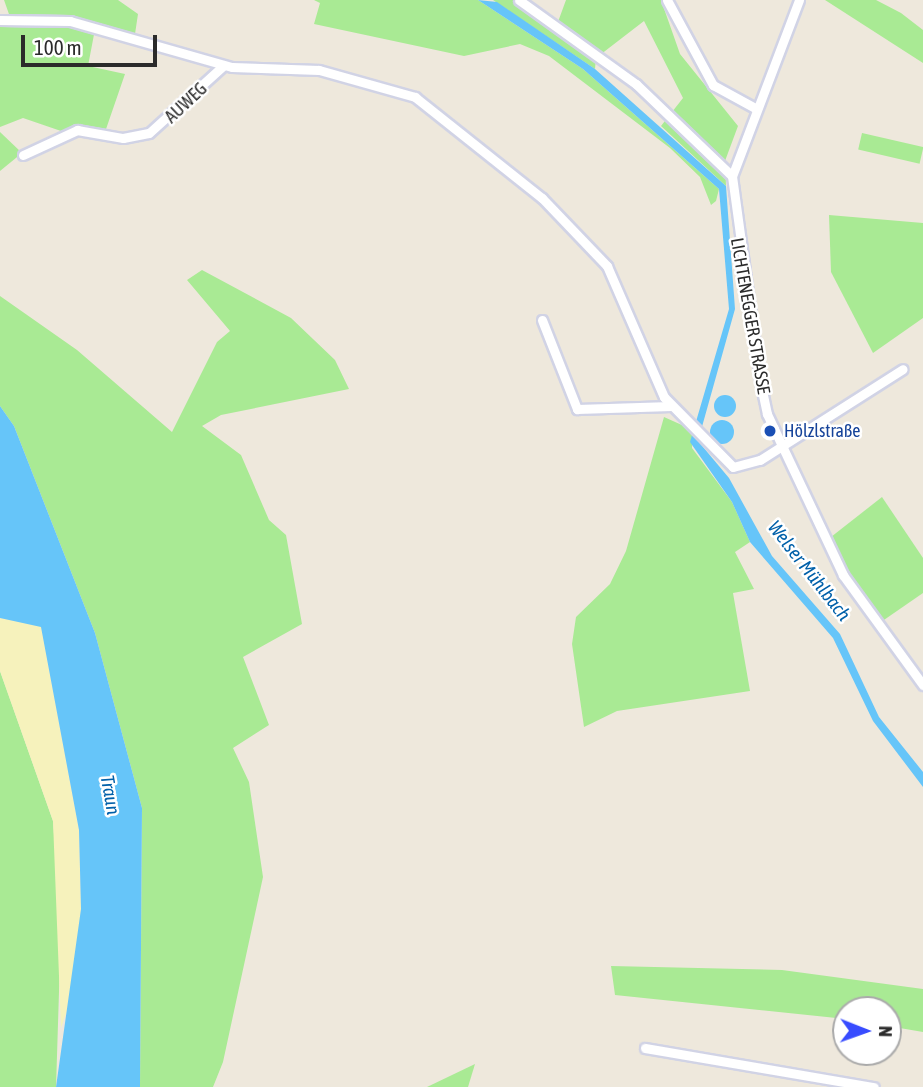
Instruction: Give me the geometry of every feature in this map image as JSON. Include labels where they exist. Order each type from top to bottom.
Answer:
[{"type":"street","points":[[519,0],[636,84],[732,176]]},
{"type":"street","points":[[667,0],[713,85],[757,109]]},
{"type":"street","name":"LICHTENEGGER STRASSE","points":[[799,0],[732,176],[760,381],[781,447],[843,575],[923,685]]},
{"type":"street","points":[[0,20],[71,21],[225,65],[319,70],[395,87],[423,102],[542,198],[607,266],[671,406],[737,467],[781,447],[903,369]]},
{"type":"street","name":"AUWEG","points":[[23,155],[77,130],[122,138],[149,133],[225,65]]},
{"type":"street","points":[[542,320],[577,409],[671,406]]},
{"type":"street","points":[[645,1048],[874,1087]]},
{"type":"green space","points":[[4,0],[118,0],[138,14],[135,34],[96,24],[88,66],[125,74],[105,132],[77,125],[61,131],[23,118],[0,127],[0,17],[10,17]]},
{"type":"green space","points":[[314,0],[478,0],[583,69],[719,189],[716,201],[711,205],[700,177],[670,148],[549,56],[520,44],[464,56],[314,24],[320,3]]},
{"type":"green space","points":[[493,0],[514,0],[555,30],[566,0],[661,0],[680,54],[738,126],[725,161],[726,186],[661,126],[683,98],[644,21],[596,58],[595,69]]},
{"type":"green space","points":[[825,0],[876,0],[901,13],[923,30],[923,63]]},
{"type":"green space","points":[[0,132],[22,153],[0,171]]},
{"type":"green space","points":[[862,133],[923,147],[920,164],[858,150]]},
{"type":"green space","points":[[829,215],[923,223],[923,318],[873,353],[831,272]]},
{"type":"green space","points":[[202,270],[291,318],[335,360],[349,389],[221,415],[202,426],[241,455],[269,520],[286,535],[302,624],[243,657],[269,725],[233,748],[249,782],[263,877],[223,1062],[213,1087],[140,1087],[142,808],[95,633],[14,426],[0,406],[0,296],[77,350],[172,432],[217,342],[230,331],[187,280]]},
{"type":"green space","points":[[664,417],[693,430],[692,448],[732,502],[750,542],[735,552],[754,589],[733,593],[750,691],[617,711],[584,727],[572,644],[576,617],[610,584],[626,551]]},
{"type":"green space","points":[[882,497],[923,558],[923,593],[881,622],[859,599],[831,537]]},
{"type":"green space","points":[[0,671],[53,821],[61,927],[56,1087],[0,1087]]},
{"type":"green space","points":[[611,966],[782,970],[923,989],[923,1032],[902,1028],[902,996],[832,996],[832,1018],[615,995]]},
{"type":"green space","points":[[475,1064],[468,1087],[427,1087]]},
{"type":"sand","points":[[0,618],[41,626],[79,830],[81,909],[73,993],[61,1028],[53,821],[0,671]]},
{"type":"water","points":[[478,0],[497,2],[595,69],[726,186],[735,309],[698,441],[729,478],[772,556],[840,634],[879,717],[923,772],[923,787],[873,721],[833,638],[750,542],[732,502],[690,442],[729,309],[719,189],[583,69]]},
{"type":"water","points":[[725,395],[733,398],[736,406],[733,414],[725,417],[717,414],[714,406],[717,398]]},
{"type":"water","name":"Traun","points":[[0,406],[14,426],[95,633],[142,808],[140,1087],[56,1087],[81,909],[79,830],[41,627],[0,618]]},
{"type":"water","points":[[722,420],[731,423],[734,432],[731,441],[722,444],[713,441],[710,432],[713,423]]},
{"type":"place","name":"Hölzlstraße","points":[[770,431]]},
{"type":"water label","name":"Welser Mühlbach","points":[[809,571]]}]
